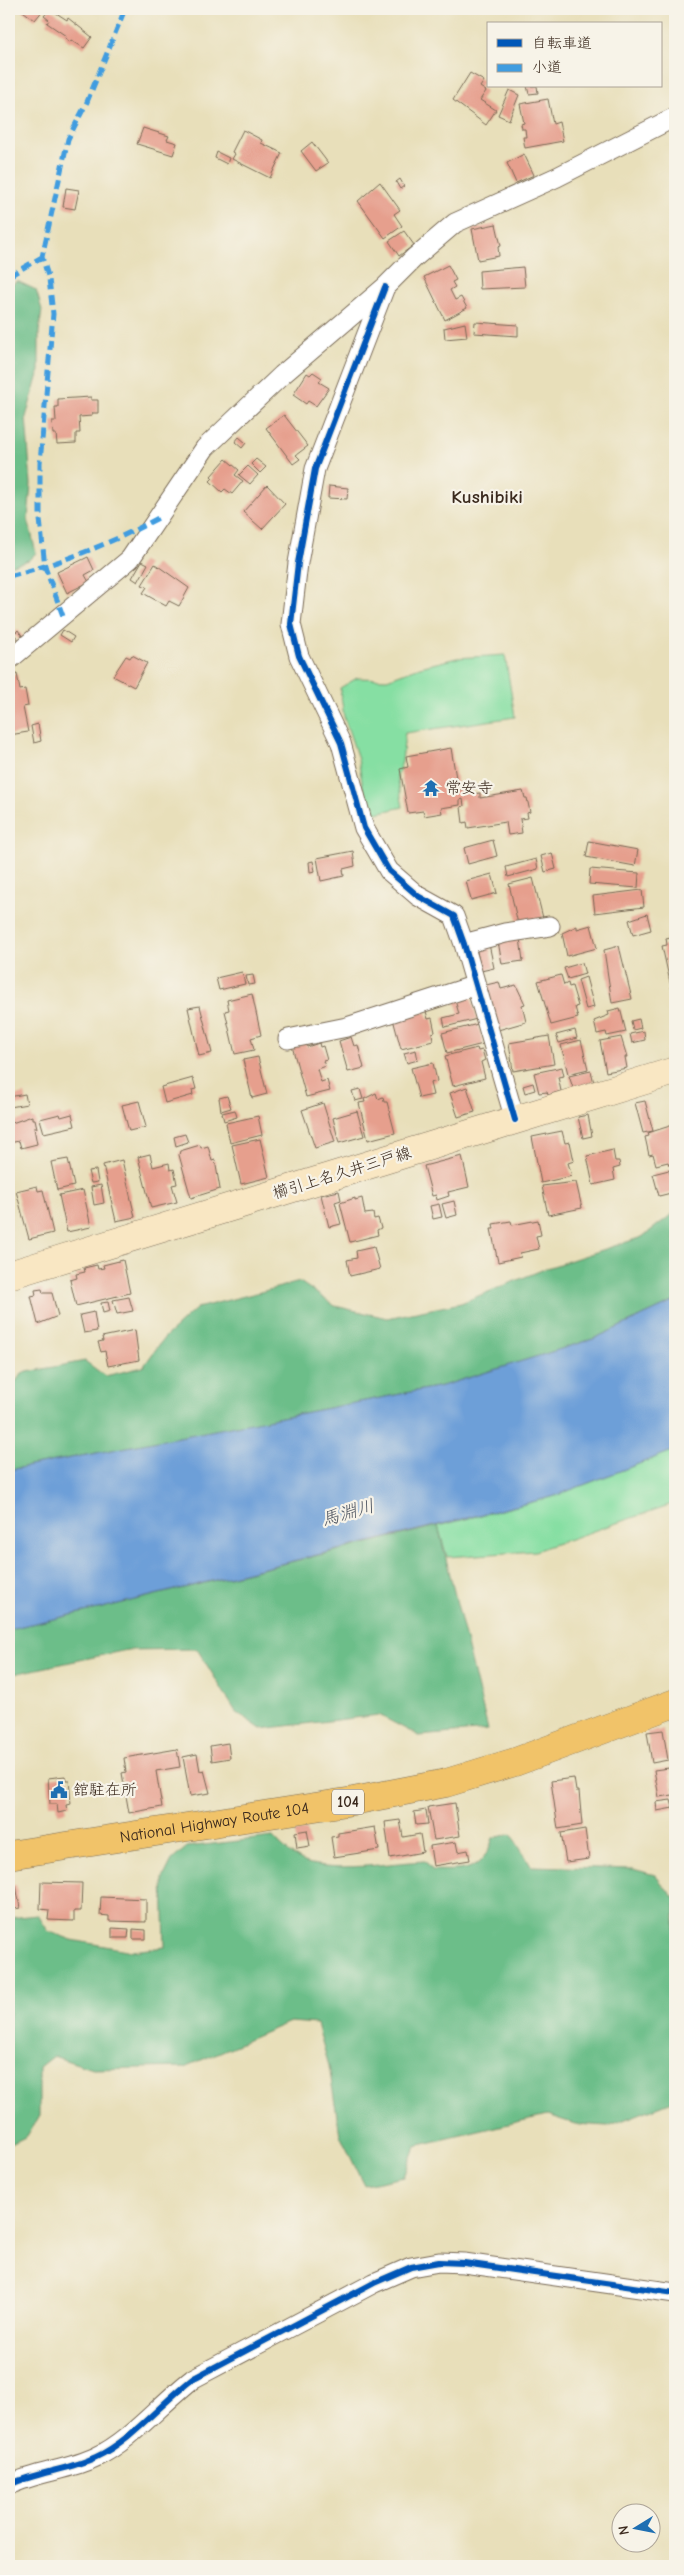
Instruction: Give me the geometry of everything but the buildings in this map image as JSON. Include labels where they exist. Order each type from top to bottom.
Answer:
[{"type":"highway","name":"National Highway Route 104","points":[[9,1855],[353,1802],[446,1783],[515,1762],[675,1704]]},
{"type":"main road","name":"櫛引上名久井三戸線","points":[[9,1275],[675,1071]]},
{"type":"street","points":[[9,660],[130,560],[205,448],[282,375],[385,287],[414,258],[455,223],[558,177],[675,117]]},
{"type":"street","points":[[385,287],[315,469],[298,563],[291,624],[299,656],[341,743],[364,828],[389,871],[418,896],[454,916],[464,944],[515,1120]]},
{"type":"street","points":[[464,944],[505,933],[550,926]]},
{"type":"street","points":[[288,1039],[347,1027],[476,985]]},
{"type":"street","points":[[9,2485],[96,2458],[121,2443],[168,2397],[194,2378],[374,2283],[411,2267],[439,2262],[464,2263],[675,2293]]},
{"type":"green space","points":[[17,281],[36,290],[42,310],[39,332],[39,371],[26,417],[31,484],[28,519],[36,553],[29,560],[9,566],[9,287]]},
{"type":"green space","points":[[505,655],[515,717],[405,733],[402,762],[397,776],[403,807],[372,814],[366,804],[358,759],[344,717],[340,688],[357,678],[387,679],[420,667],[457,658]]},
{"type":"green space","points":[[675,1212],[675,1301],[593,1339],[442,1386],[9,1470],[9,1391],[22,1373],[85,1361],[105,1376],[143,1367],[164,1338],[197,1308],[300,1282],[335,1306],[387,1318],[461,1303],[547,1268],[642,1237]]},
{"type":"green space","points":[[675,1450],[675,1503],[535,1551],[447,1557],[438,1526],[552,1497]]},
{"type":"green space","points":[[438,1526],[488,1730],[419,1736],[379,1715],[261,1729],[236,1712],[197,1649],[127,1650],[9,1675],[9,1629]]},
{"type":"green space","points":[[511,1834],[531,1866],[633,1869],[655,1875],[675,1899],[675,2100],[608,2126],[575,2124],[547,2115],[415,2146],[404,2177],[364,2185],[340,2135],[329,2066],[317,2024],[290,2022],[185,2067],[93,2069],[53,2056],[39,2067],[39,2116],[27,2136],[9,2145],[9,1918],[38,1915],[48,1931],[72,1940],[132,1951],[165,1947],[163,1878],[172,1860],[187,1847],[273,1837],[295,1857],[311,1864],[354,1867],[425,1861],[432,1870],[454,1870],[471,1867],[478,1863],[489,1849],[493,1838]]},
{"type":"water","name":"馬淵川","points":[[675,1301],[675,1450],[552,1497],[102,1608],[9,1629],[9,1470],[442,1386],[593,1339]]},
{"type":"marked path","points":[[63,616],[45,567],[40,519],[40,463],[53,314],[49,279],[42,257],[68,139],[87,102],[125,9]]},
{"type":"marked path","points":[[9,276],[42,257]]},
{"type":"marked path","points":[[9,576],[49,565],[86,551],[123,536],[160,517]]},
{"type":"cycle path","points":[[385,287],[315,469],[298,563],[291,624],[299,656],[341,743],[364,828],[389,871],[418,896],[454,916],[464,944],[515,1120]]},
{"type":"cycle path","points":[[9,2485],[86,2461],[109,2450],[134,2431],[194,2378],[374,2283],[411,2267],[439,2262],[464,2263],[675,2293]]},
{"type":"place","name":"常安寺","points":[[431,788]]},
{"type":"place","name":"舘駐在所","points":[[59,1790]]},
{"type":"district","name":"Kushibiki","points":[[487,497]]}]
